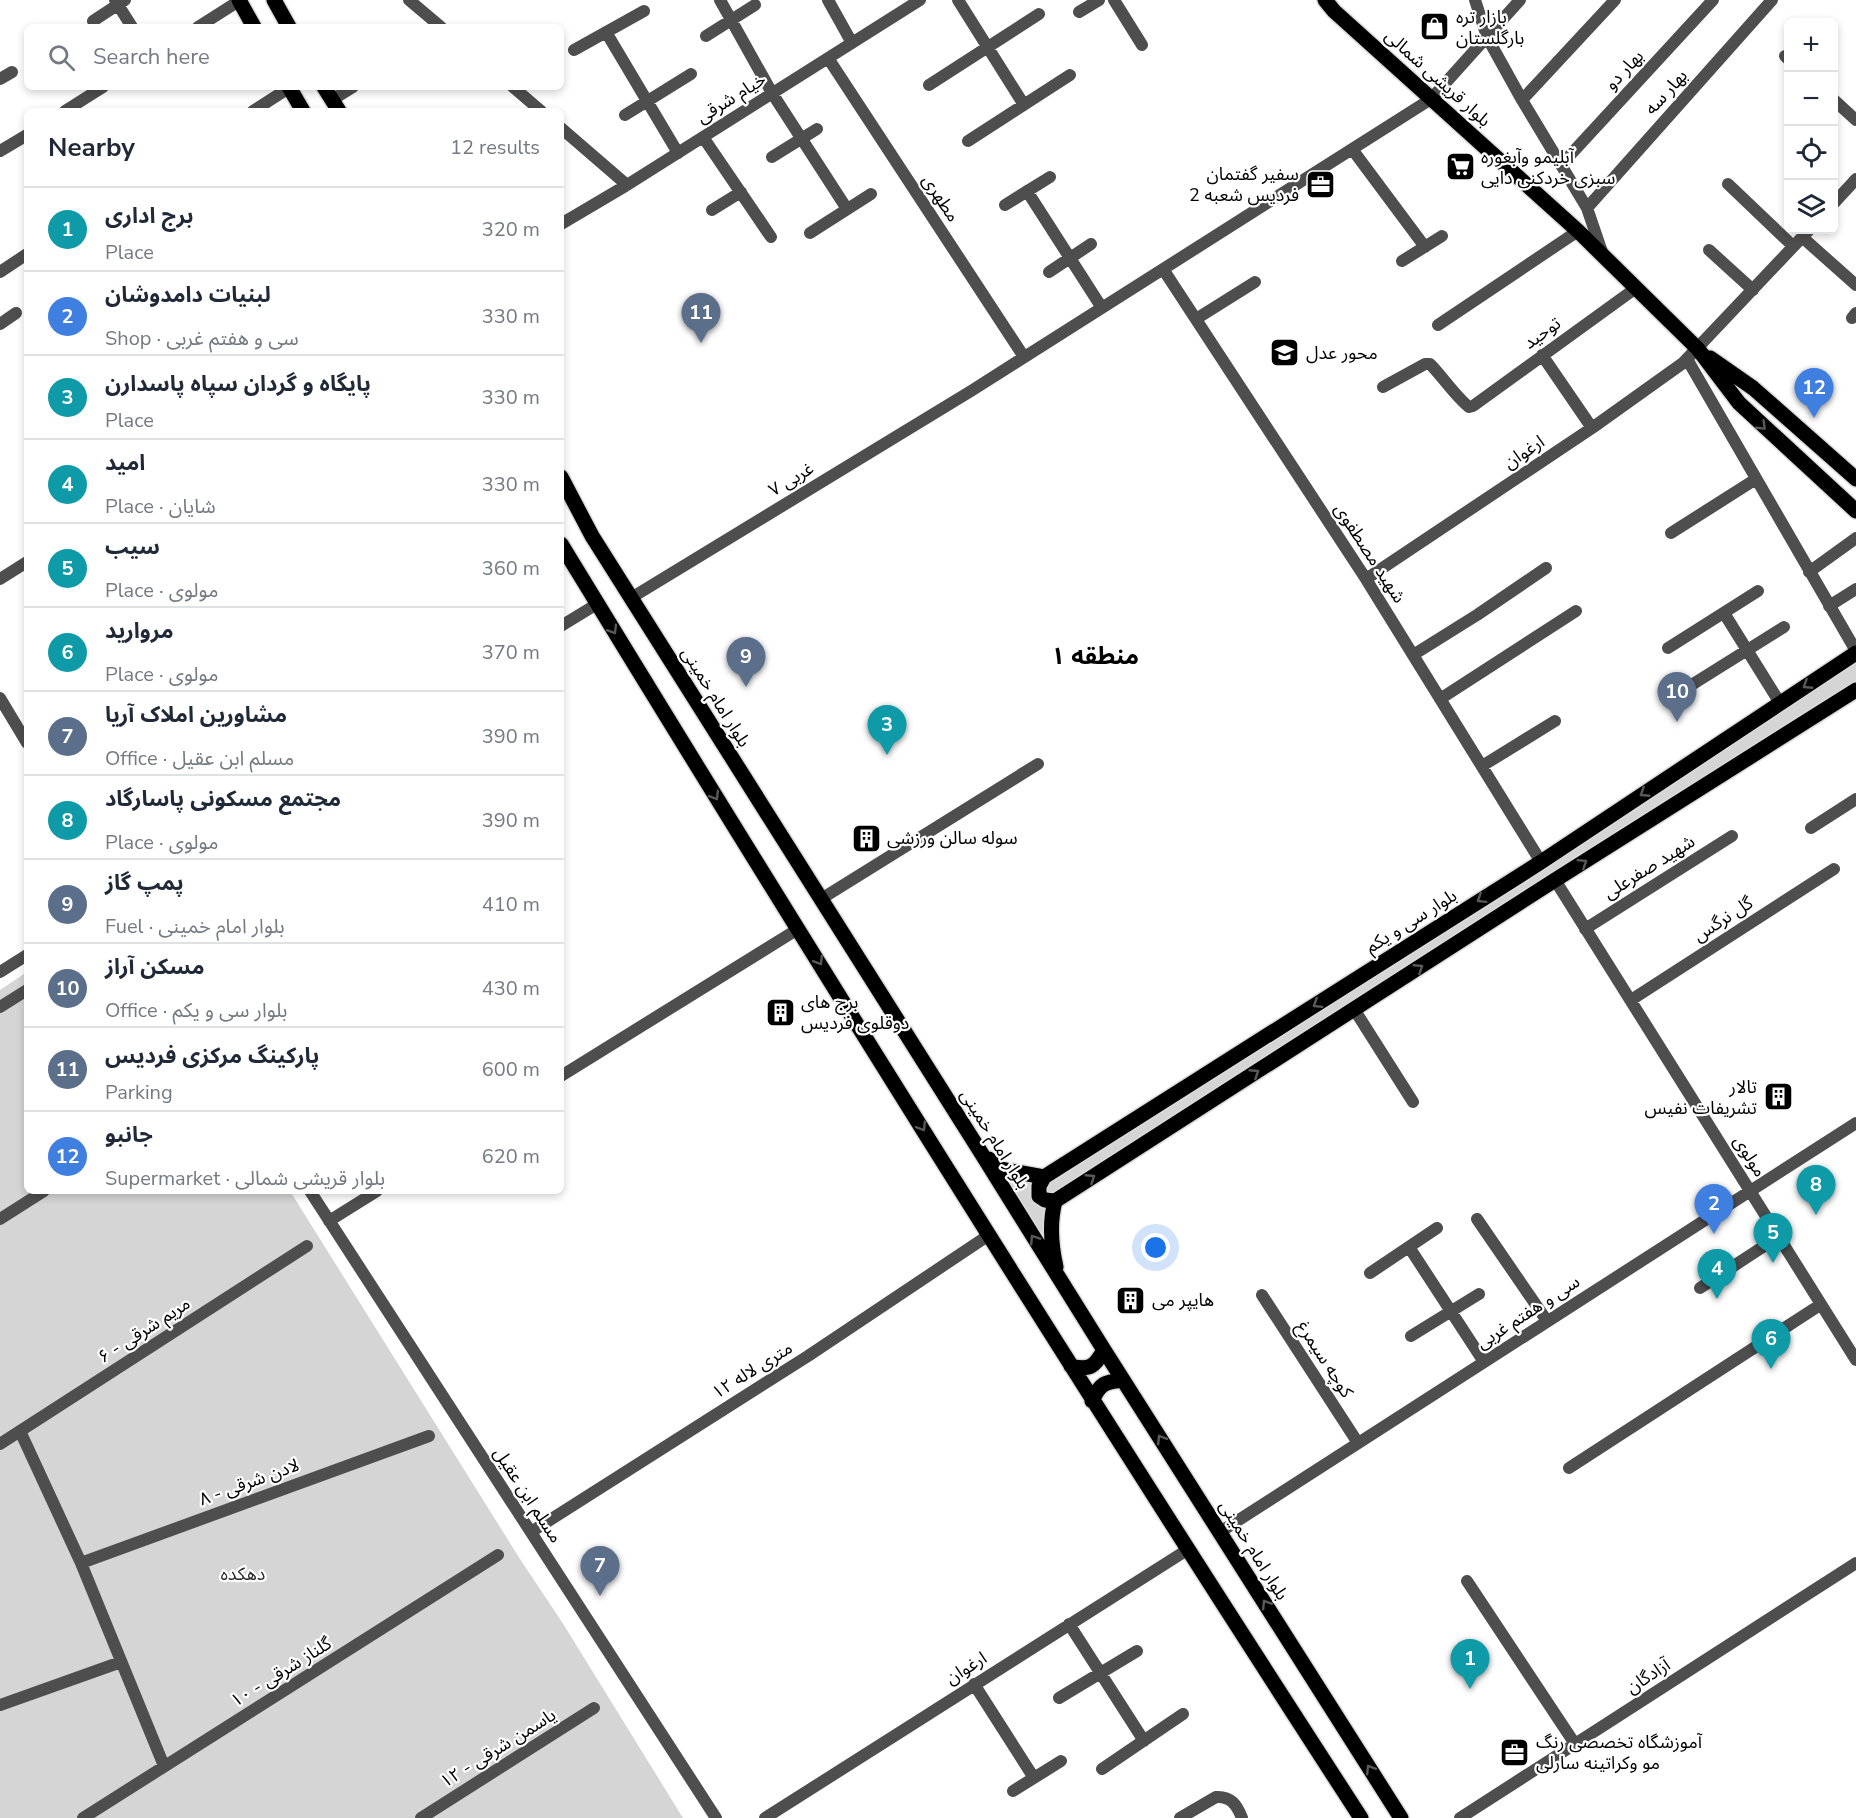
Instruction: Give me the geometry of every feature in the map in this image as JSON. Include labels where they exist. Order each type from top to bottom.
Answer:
[{"type":"main road","points":[[239,0],[252,24]]},
{"type":"main road","points":[[274,0],[288,24]]},
{"type":"main road","name":"بلوار قریشی شمالی","points":[[1316,0],[1329,6],[1578,231],[1636,288],[1692,354],[1739,403],[1856,511]]},
{"type":"main road","points":[[291,90],[301,108]]},
{"type":"main road","name":"بلوار قریشی شمالی","points":[[1692,354],[1753,388],[1856,479]]},
{"type":"main road","points":[[1739,403],[1741,392],[1746,388],[1753,388]]},
{"type":"main road","name":"بلوار امام خمینی","points":[[564,483],[591,536],[1401,1818]]},
{"type":"main road","points":[[564,549],[1092,1401],[1360,1818]]},
{"type":"main road","name":"بلوار سی و یکم","points":[[1044,1177],[1541,861],[1856,652]]},
{"type":"main road","points":[[1059,1279],[1053,1254],[1051,1230],[1051,1216],[1055,1202],[1555,880],[1856,690]]},
{"type":"main road","points":[[980,1151],[1000,1169],[1044,1177],[1039,1186],[1039,1196],[1055,1202]]},
{"type":"main road","points":[[1071,1366],[1082,1369],[1091,1367],[1104,1350]]},
{"type":"main road","points":[[1092,1401],[1097,1389],[1104,1383],[1123,1380]]},
{"type":"street","points":[[203,24],[239,0]]},
{"type":"street","points":[[409,0],[437,24]]},
{"type":"street","points":[[720,0],[772,93],[847,209]]},
{"type":"street","points":[[828,0],[852,43]]},
{"type":"street","name":"خیام شرقی","points":[[564,222],[920,0]]},
{"type":"street","points":[[957,0],[1024,105]]},
{"type":"street","points":[[1079,12],[1099,0]]},
{"type":"street","points":[[1114,0],[1142,45]]},
{"type":"street","points":[[1475,0],[1487,37],[1587,207],[1603,255]]},
{"type":"street","points":[[1024,357],[1431,99],[1520,0]]},
{"type":"street","points":[[1522,100],[1615,0]]},
{"type":"street","name":"بهار دو","points":[[1561,165],[1713,0]]},
{"type":"street","name":"بهار سه","points":[[1587,207],[1772,0]]},
{"type":"street","points":[[93,21],[119,2],[130,24]]},
{"type":"street","points":[[706,36],[755,5]]},
{"type":"street","points":[[574,50],[644,10]]},
{"type":"street","points":[[929,85],[1039,14]]},
{"type":"street","points":[[606,32],[678,153]]},
{"type":"street","name":"مطهری","points":[[828,58],[1024,357]]},
{"type":"street","points":[[0,79],[12,72]]},
{"type":"street","points":[[625,115],[691,74]]},
{"type":"street","points":[[968,141],[1070,75]]},
{"type":"street","points":[[70,108],[98,90]]},
{"type":"street","points":[[258,108],[284,90]]},
{"type":"street","points":[[332,99],[348,90]]},
{"type":"street","points":[[516,90],[538,108]]},
{"type":"street","points":[[1838,104],[1856,120]]},
{"type":"street","points":[[772,157],[817,129]]},
{"type":"street","points":[[564,131],[627,185]]},
{"type":"street","points":[[0,151],[24,137]]},
{"type":"street","points":[[703,137],[771,237]]},
{"type":"street","points":[[1352,149],[1425,247]]},
{"type":"street","points":[[1005,205],[1050,177]]},
{"type":"street","points":[[1838,198],[1856,179]]},
{"type":"street","points":[[1728,184],[1801,238],[1856,285]]},
{"type":"street","points":[[1027,191],[1102,308]]},
{"type":"street","points":[[712,210],[741,192]]},
{"type":"street","points":[[810,233],[871,194]]},
{"type":"street","points":[[1438,325],[1578,231]]},
{"type":"street","points":[[1402,261],[1442,236]]},
{"type":"street","name":"ارغوان","points":[[1366,579],[1654,385],[1692,354],[1801,238]]},
{"type":"street","points":[[1049,272],[1091,244]]},
{"type":"street","points":[[1708,250],[1753,290]]},
{"type":"street","points":[[0,272],[24,256]]},
{"type":"street","name":"شهید مصطفوی","points":[[1163,269],[1366,579],[1541,861]]},
{"type":"street","points":[[1196,320],[1255,282]]},
{"type":"street","name":"توحید","points":[[1383,387],[1425,364],[1430,364],[1469,407],[1473,406],[1636,288]]},
{"type":"street","points":[[0,324],[16,313]]},
{"type":"street","points":[[1692,354],[1723,421],[1856,652]]},
{"type":"street","points":[[1542,355],[1592,428]]},
{"type":"street","name":"۷ غربی","points":[[631,598],[1024,357]]},
{"type":"street","points":[[1723,421],[1739,403]]},
{"type":"street","points":[[1671,533],[1756,479]]},
{"type":"street","points":[[1809,572],[1856,538]]},
{"type":"street","points":[[0,579],[24,564]]},
{"type":"street","points":[[1413,655],[1546,568]]},
{"type":"street","points":[[1829,606],[1856,589]]},
{"type":"street","points":[[1668,648],[1758,591]]},
{"type":"street","points":[[564,624],[597,604]]},
{"type":"street","points":[[1440,699],[1576,611]]},
{"type":"street","points":[[1724,613],[1780,704]]},
{"type":"street","points":[[1693,684],[1784,627]]},
{"type":"street","points":[[0,698],[24,737]]},
{"type":"street","points":[[1482,766],[1555,721]]},
{"type":"street","points":[[821,900],[1038,764]]},
{"type":"street","points":[[1810,828],[1856,799]]},
{"type":"street","name":"شهید صفرعلی","points":[[1585,929],[1732,836]]},
{"type":"street","name":"گل نرگس","points":[[1631,1000],[1834,869]]},
{"type":"street","name":"مولوی","points":[[1555,880],[1856,1360]]},
{"type":"street","points":[[564,1074],[798,929]]},
{"type":"street","points":[[0,972],[24,957]]},
{"type":"street","points":[[0,1007],[24,992]]},
{"type":"street","points":[[1354,1009],[1413,1102]]},
{"type":"street","name":"سی و هفتم غربی","points":[[1220,1532],[1856,1123]]},
{"type":"street","points":[[0,1219],[39,1194]]},
{"type":"street","name":"مسلم ابن عقیل","points":[[312,1194],[716,1818]]},
{"type":"street","points":[[329,1221],[372,1194]]},
{"type":"street","points":[[1477,1219],[1547,1322]]},
{"type":"street","points":[[1370,1273],[1437,1228]]},
{"type":"street","name":"۱۲ متری لاله","points":[[531,1532],[808,1356],[989,1234]]},
{"type":"street","points":[[1700,1288],[1778,1237]]},
{"type":"street","name":"مریم شرقی - ۶","points":[[0,1444],[307,1246]]},
{"type":"street","points":[[1409,1247],[1484,1362]]},
{"type":"street","points":[[1411,1336],[1479,1294]]},
{"type":"street","name":"کوچه سیمرغ","points":[[1263,1295],[1358,1443]]},
{"type":"street","points":[[1569,1468],[1820,1305]]},
{"type":"street","points":[[20,1431],[81,1563],[164,1766]]},
{"type":"street","name":"لادن شرقی - ۸","points":[[81,1563],[429,1436]]},
{"type":"street","name":"ارغوان","points":[[765,1818],[1187,1550]]},
{"type":"street","name":"گلناز شرقی - ۱۰","points":[[83,1818],[498,1555]]},
{"type":"street","name":"آزادگان","points":[[1460,1818],[1856,1563]]},
{"type":"street","points":[[1467,1581],[1575,1744]]},
{"type":"street","points":[[1069,1624],[1144,1741]]},
{"type":"street","points":[[1059,1698],[1137,1651]]},
{"type":"street","points":[[0,1705],[121,1662]]},
{"type":"street","points":[[974,1684],[1034,1778]]},
{"type":"street","name":"یاسمن شرقی - ۱۲","points":[[421,1818],[594,1708]]},
{"type":"street","points":[[1102,1769],[1184,1714]]},
{"type":"street","points":[[1013,1791],[1062,1761]]},
{"type":"street","points":[[1180,1818],[1216,1797],[1223,1796],[1230,1798],[1240,1811],[1242,1818]]},
{"type":"green space","points":[[1856,658],[1856,684],[1049,1198],[1043,1186]]},
{"type":"green space","name":"دهکده","points":[[24,974],[24,1194],[292,1194],[683,1818],[0,1818],[0,990]]},
{"type":"green space","points":[[996,1171],[1037,1180],[1049,1205],[1048,1256]]},
{"type":"place","name":"بازار تره بارگلستان","points":[[1435,27]]},
{"type":"place","name":"آبلیمو وآبغوره سبزی خردکنی دایی","points":[[1460,167]]},
{"type":"place","name":"سفیر گفتمان فردیس شعبه 2","points":[[1320,184]]},
{"type":"place","name":"پارکینگ مرکزی فردیس","points":[[701,343]]},
{"type":"place","name":"محور عدل","points":[[1285,353]]},
{"type":"place","name":"جانبو","points":[[1814,418]]},
{"type":"place","name":"پمپ گاز","points":[[746,687]]},
{"type":"place","name":"مسکن آراز","points":[[1677,722]]},
{"type":"place","name":"پایگاه و گردان سپاه پاسدارن","points":[[887,755]]},
{"type":"place","name":"سوله سالن ورزشی","points":[[866,838]]},
{"type":"place","name":"برج های دوقلوی فردیس","points":[[780,1012]]},
{"type":"place","name":"تالار تشریفات نفیس","points":[[1778,1097]]},
{"type":"place","name":"مجتمع مسکونی پاسارگاد","points":[[1816,1215]]},
{"type":"place","name":"لبنیات دامدوشان","points":[[1714,1234]]},
{"type":"place","name":"سیب","points":[[1773,1263]]},
{"type":"place","name":"امید","points":[[1717,1299]]},
{"type":"place","name":"هایپر می","points":[[1131,1300]]},
{"type":"place","name":"مروارید","points":[[1771,1369]]},
{"type":"place","name":"مشاورین املاک آریا","points":[[600,1596]]},
{"type":"place","name":"برج اداری","points":[[1470,1689]]},
{"type":"place","name":"آموزشگاه تخصصی رنگ مو وکراتینه سارلی","points":[[1515,1752]]},
{"type":"district","name":"منطقه ۱","points":[[1095,656]]}]
